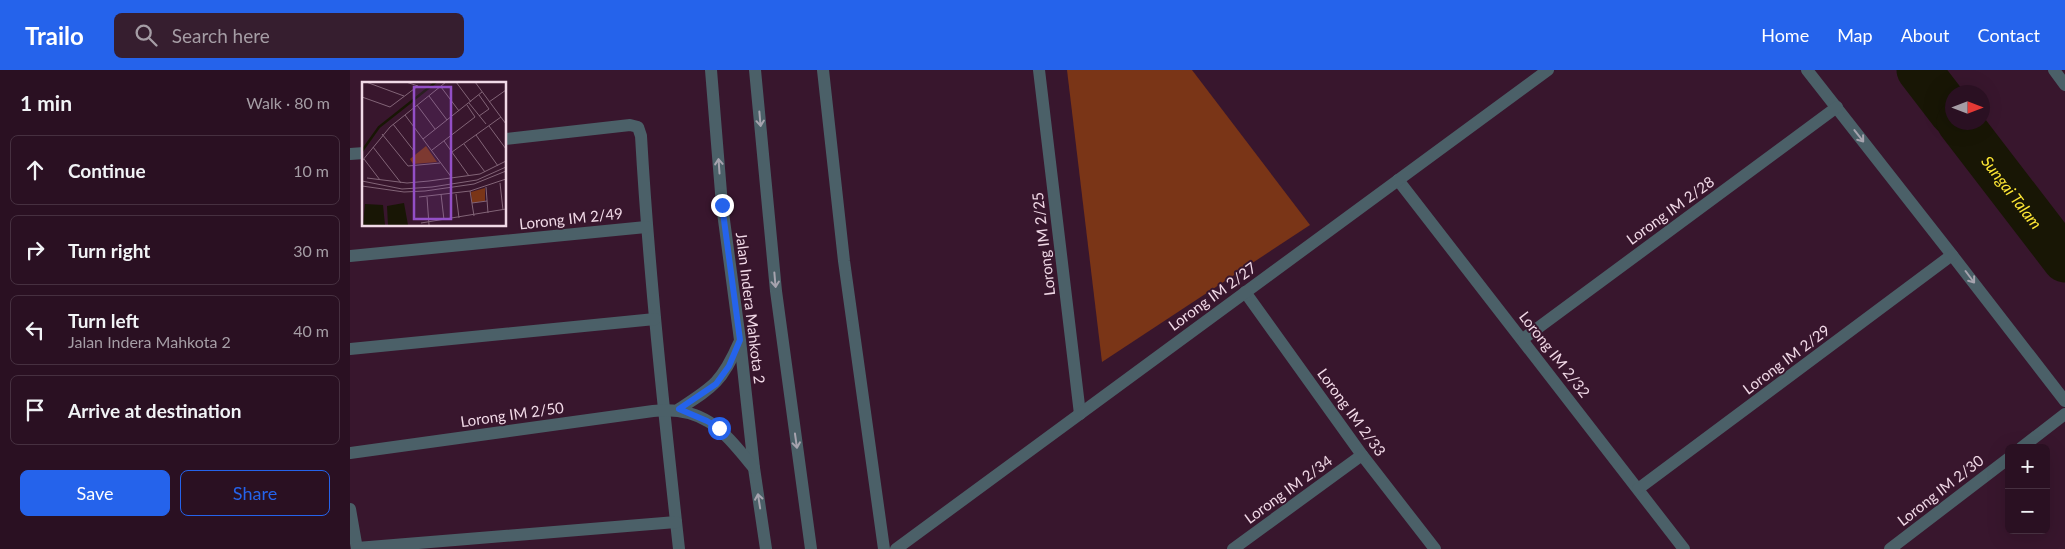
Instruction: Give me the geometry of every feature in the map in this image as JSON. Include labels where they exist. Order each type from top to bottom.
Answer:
[{"type":"street","name":"Jalan Indera Mahkota 2","points":[[711,70],[722,205],[740,340],[754,468],[766,549]]},
{"type":"street","name":"Jalan Indera Mahkota 2","points":[[755,70],[776,292],[811,549]]},
{"type":"street","points":[[823,70],[844,261],[884,549]]},
{"type":"street","name":"Lorong IM 2/25","points":[[1039,70],[1080,414]]},
{"type":"street","name":"Lorong IM 2/27","points":[[896,549],[1548,70]]},
{"type":"street","points":[[1807,70],[2065,401]]},
{"type":"street","points":[[2054,70],[2065,85]]},
{"type":"street","name":"Lorong IM 2/28","points":[[1523,339],[1837,107]]},
{"type":"street","points":[[506,139],[630,125],[638,127],[641,136],[646,227],[679,549]]},
{"type":"street","name":"Lorong IM 2/32","points":[[1398,180],[1684,549]]},
{"type":"street","name":"Lorong IM 2/49","points":[[350,256],[646,227]]},
{"type":"street","name":"Lorong IM 2/29","points":[[1638,489],[1952,254]]},
{"type":"street","name":"Lorong IM 2/33","points":[[1245,292],[1362,456],[1435,549]]},
{"type":"street","points":[[350,349],[655,319]]},
{"type":"street","points":[[679,409],[716,384],[729,366],[740,340]]},
{"type":"street","name":"Lorong IM 2/50","points":[[350,453],[664,409],[679,409]]},
{"type":"street","points":[[679,409],[719,428],[729,437],[754,468]]},
{"type":"street","points":[[2026,444],[2065,414]]},
{"type":"street","name":"Lorong IM 2/34","points":[[1233,549],[1362,456]]},
{"type":"street","name":"Lorong IM 2/30","points":[[1890,549],[2005,461]]},
{"type":"street","points":[[350,509],[357,549],[676,522]]},
{"type":"shaded area","points":[[1067,70],[1192,70],[1310,225],[1102,362]]},
{"type":"waterway","name":"Sungai Talam","points":[[1919,70],[1945,104]]},
{"type":"waterway","name":"Sungai Talam","points":[[1965,130],[2065,260]]},
{"type":"route","points":[[719,428],[679,409],[716,384],[729,366],[740,340],[722,205]]}]
